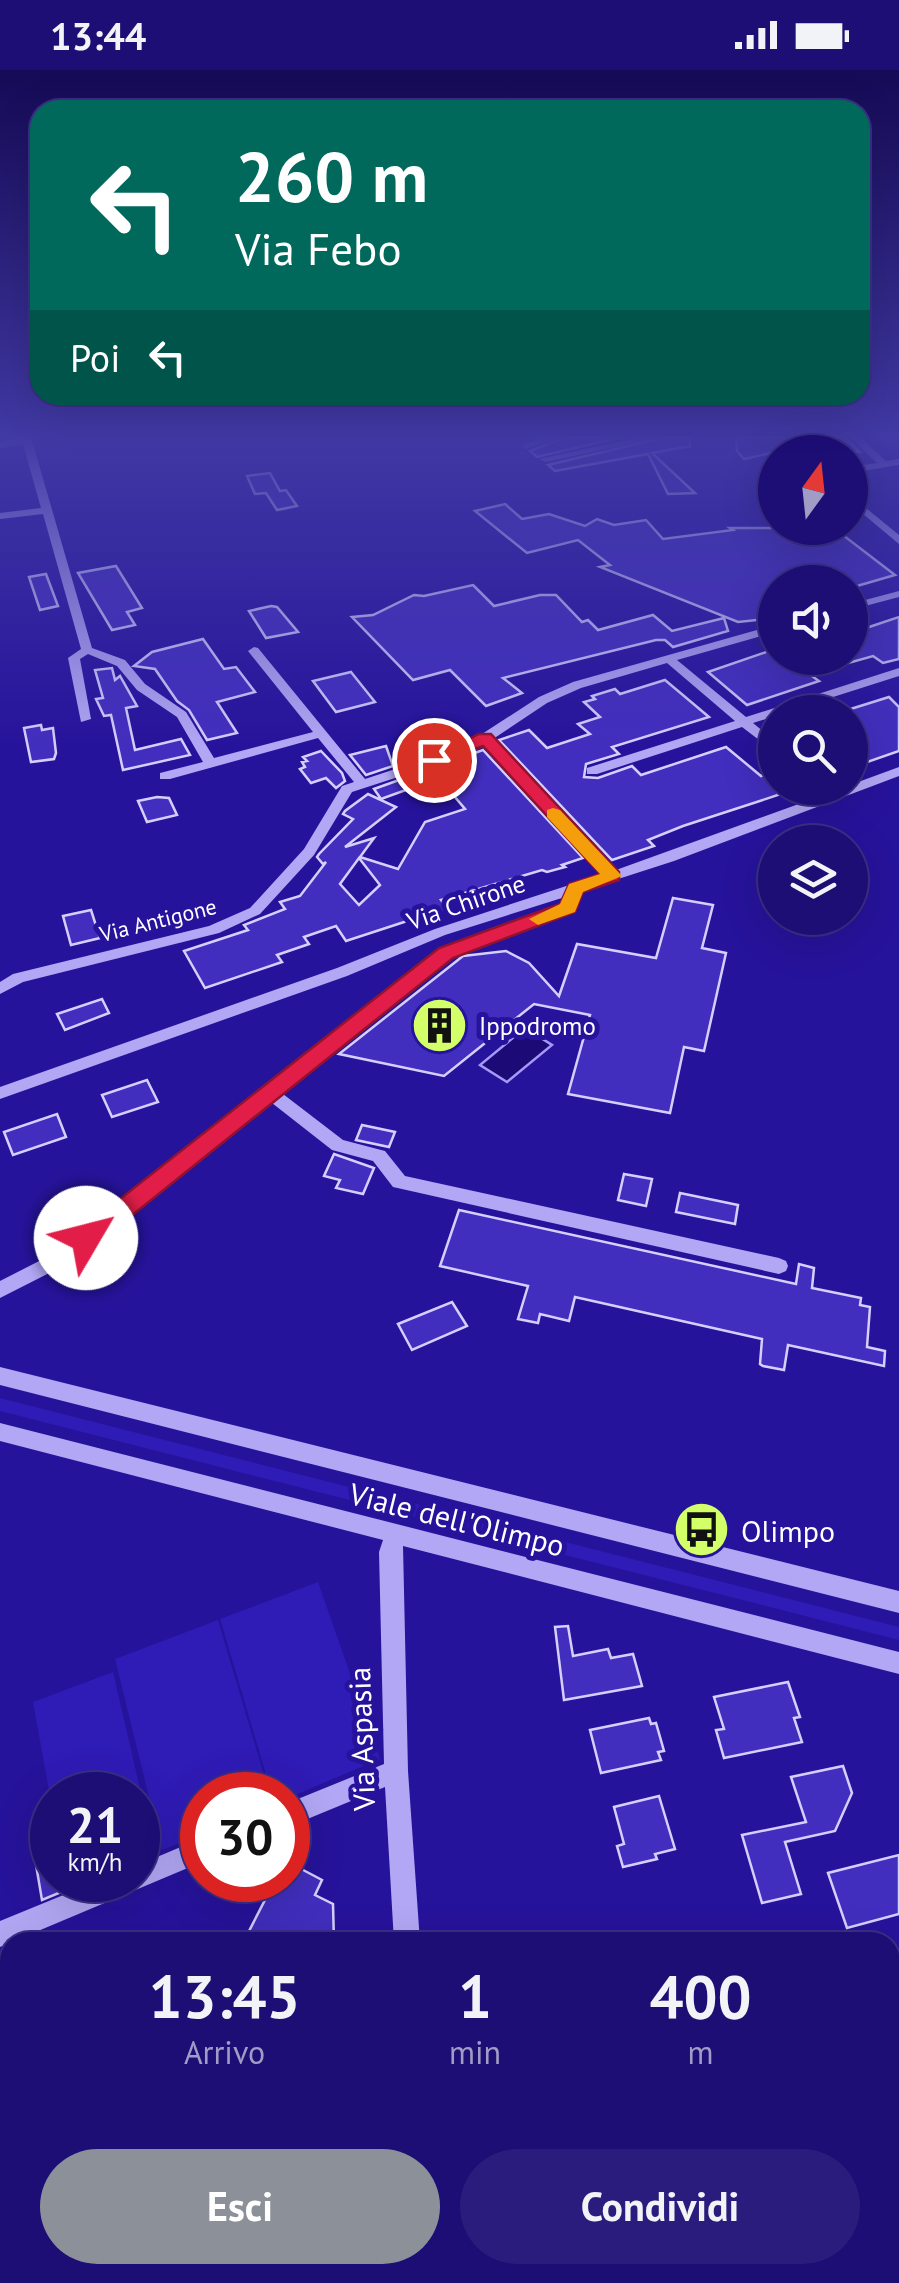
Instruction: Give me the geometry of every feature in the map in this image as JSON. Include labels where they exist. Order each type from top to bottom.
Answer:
[{"type":"street","points":[[55,540],[86,650]]},
{"type":"street","points":[[868,602],[899,594]]},
{"type":"street","points":[[254,651],[361,783],[466,750],[542,700],[577,685],[758,633]]},
{"type":"street","points":[[85,719],[74,658],[86,650]]},
{"type":"street","points":[[86,650],[121,663],[141,687],[182,715],[211,764]]},
{"type":"street","points":[[669,659],[758,733]]},
{"type":"street","points":[[592,771],[899,672]]},
{"type":"street","points":[[165,776],[322,733]]},
{"type":"street","points":[[485,738],[612,876]]},
{"type":"street","name":"Via Chirone","points":[[868,780],[899,771]]},
{"type":"street","name":"Via Antigone","points":[[0,990],[18,978],[214,930],[255,911],[309,852],[347,789],[361,783]]},
{"type":"street","name":"Via Chirone","points":[[0,1092],[342,972],[440,932],[612,876],[792,805]]},
{"type":"street","points":[[0,1290],[56,1261],[446,953],[568,908],[575,888]]},
{"type":"street","points":[[272,1094],[338,1145],[379,1156],[399,1182],[779,1266]]},
{"type":"street","name":"Viale dell'Olimpo","points":[[0,1376],[899,1602]]},
{"type":"street","name":"Viale dell'Olimpo","points":[[0,1432],[899,1664]]},
{"type":"street","name":"Via Aspasia","points":[[395,1534],[390,1552],[396,1771],[407,1932]]},
{"type":"street","points":[[310,1807],[396,1771]]},
{"type":"street","points":[[5,1932],[77,1902]]},
{"type":"shaded area","points":[[525,1028],[552,1045],[507,1082],[480,1065]]},
{"type":"shaded area","points":[[0,1398],[899,1627],[899,1640],[0,1411]]},
{"type":"shaded area","points":[[318,1582],[380,1759],[310,1789],[310,1772],[265,1772],[220,1619]]},
{"type":"shaded area","points":[[218,1620],[263,1772],[180,1772],[180,1843],[162,1850],[160,1772],[143,1772],[115,1659]]},
{"type":"shaded area","points":[[113,1672],[136,1772],[46,1772],[33,1702]]},
{"type":"building","points":[[511,540],[577,540],[527,553]]},
{"type":"building","points":[[578,540],[758,540],[758,545],[856,545],[895,575],[868,583],[868,565],[758,565],[758,620],[738,622],[600,567],[610,565]]},
{"type":"building","points":[[116,566],[142,608],[127,612],[135,625],[112,630],[78,573]]},
{"type":"building","points":[[46,574],[58,606],[40,610],[29,577]]},
{"type":"building","points":[[473,585],[494,606],[556,595],[582,622],[588,620],[598,630],[653,615],[672,631],[724,618],[728,631],[673,647],[665,640],[656,640],[503,678],[522,693],[486,706],[450,670],[413,680],[352,617],[373,615],[414,595]]},
{"type":"building","points":[[277,607],[298,632],[266,638],[249,611]]},
{"type":"building","points":[[899,617],[899,659],[883,663],[873,656],[868,657],[868,627]]},
{"type":"building","points":[[203,639],[224,669],[236,667],[255,692],[217,702],[237,733],[207,740],[189,710],[177,701],[155,669],[134,666],[152,652]]},
{"type":"building","points":[[758,655],[758,675],[810,675],[819,681],[777,695],[758,695],[758,701],[747,705],[708,672]]},
{"type":"building","points":[[112,668],[115,680],[120,676],[137,706],[126,708],[135,750],[181,739],[190,755],[123,770],[111,715],[104,716],[96,699],[103,698],[95,670]]},
{"type":"building","points":[[351,672],[375,702],[336,712],[313,681]]},
{"type":"building","points":[[665,680],[709,717],[612,747],[619,754],[586,764],[584,777],[598,778],[632,766],[641,775],[726,747],[758,774],[758,802],[648,840],[654,846],[612,860],[499,740],[529,730],[547,748],[590,734],[578,724],[600,717],[584,702],[615,689],[620,694]]},
{"type":"building","points":[[889,697],[899,707],[899,751],[868,762],[868,704]]},
{"type":"building","points":[[41,725],[42,730],[53,728],[56,753],[54,759],[31,762],[24,728]]},
{"type":"building","points":[[386,746],[393,766],[366,775],[350,755]]},
{"type":"building","points":[[483,750],[583,858],[562,865],[565,867],[542,870],[441,900],[447,908],[346,941],[336,926],[304,937],[309,944],[277,955],[282,962],[205,988],[184,951],[248,930],[244,925],[285,909],[280,902],[300,896],[326,862],[323,864],[319,854],[353,819],[343,814],[345,811],[368,794],[396,807],[345,847],[374,838],[360,857],[398,869],[425,822],[465,809],[439,778],[444,769],[431,781],[381,799],[374,789]],"holes":[[[359,858],[380,885],[359,905],[340,884]]]},
{"type":"building","points":[[321,751],[342,773],[345,781],[336,788],[326,778],[311,783],[300,769],[305,767],[302,762],[307,761],[303,757]]},
{"type":"building","points":[[169,798],[177,815],[147,822],[138,801]]},
{"type":"building","points":[[673,898],[713,905],[702,948],[726,953],[704,1051],[684,1047],[670,1113],[568,1094],[590,1015],[534,1004],[444,1076],[339,1054],[463,956],[506,951],[529,963],[559,996],[577,944],[656,958]]},
{"type":"building","points":[[91,910],[100,938],[71,945],[63,916]]},
{"type":"building","points":[[102,999],[109,1013],[65,1030],[57,1014]]},
{"type":"building","points":[[147,1080],[158,1102],[112,1117],[102,1095]]},
{"type":"building","points":[[57,1114],[66,1137],[13,1155],[4,1132]]},
{"type":"building","points":[[362,1125],[395,1132],[389,1147],[356,1140]]},
{"type":"building","points":[[334,1154],[374,1168],[363,1194],[336,1188],[340,1180],[324,1176]]},
{"type":"building","points":[[624,1174],[652,1179],[646,1206],[618,1200]]},
{"type":"building","points":[[680,1193],[738,1205],[735,1224],[676,1212]]},
{"type":"building","points":[[459,1210],[796,1284],[799,1264],[814,1268],[812,1288],[861,1298],[860,1305],[870,1307],[867,1347],[885,1351],[884,1366],[788,1345],[784,1370],[763,1366],[762,1339],[575,1297],[569,1321],[540,1314],[538,1323],[518,1319],[528,1286],[440,1266]]},
{"type":"building","points":[[452,1302],[467,1326],[412,1350],[398,1324]]},
{"type":"building","points":[[568,1626],[573,1656],[608,1649],[611,1658],[633,1654],[642,1686],[564,1700],[555,1627]]},
{"type":"building","points":[[788,1682],[800,1717],[794,1718],[802,1742],[724,1758],[716,1730],[724,1729],[714,1697]]},
{"type":"building","points":[[649,1718],[651,1724],[656,1723],[664,1751],[658,1752],[661,1760],[601,1773],[590,1730]]},
{"type":"building","points":[[843,1766],[852,1793],[835,1831],[785,1842],[801,1894],[762,1903],[742,1835],[806,1822],[791,1777]]},
{"type":"building","points":[[659,1796],[675,1849],[655,1854],[657,1859],[623,1867],[617,1846],[624,1844],[614,1807]]},
{"type":"building","points":[[899,1855],[899,1914],[847,1928],[828,1873]]},
{"type":"building","points":[[310,1874],[322,1880],[315,1895],[333,1904],[334,1932],[249,1932],[264,1902],[310,1902]]},
{"type":"slow traffic","points":[[538,919],[568,908],[575,888],[612,876],[553,813]]},
{"type":"place","name":"Ippodromo","points":[[440,1026]]},
{"type":"place","name":"Olimpo","points":[[702,1530]]},
{"type":"route","points":[[86,1238],[206,1148],[446,953],[568,908],[575,888],[612,876],[485,738],[466,750],[434,760]]}]
